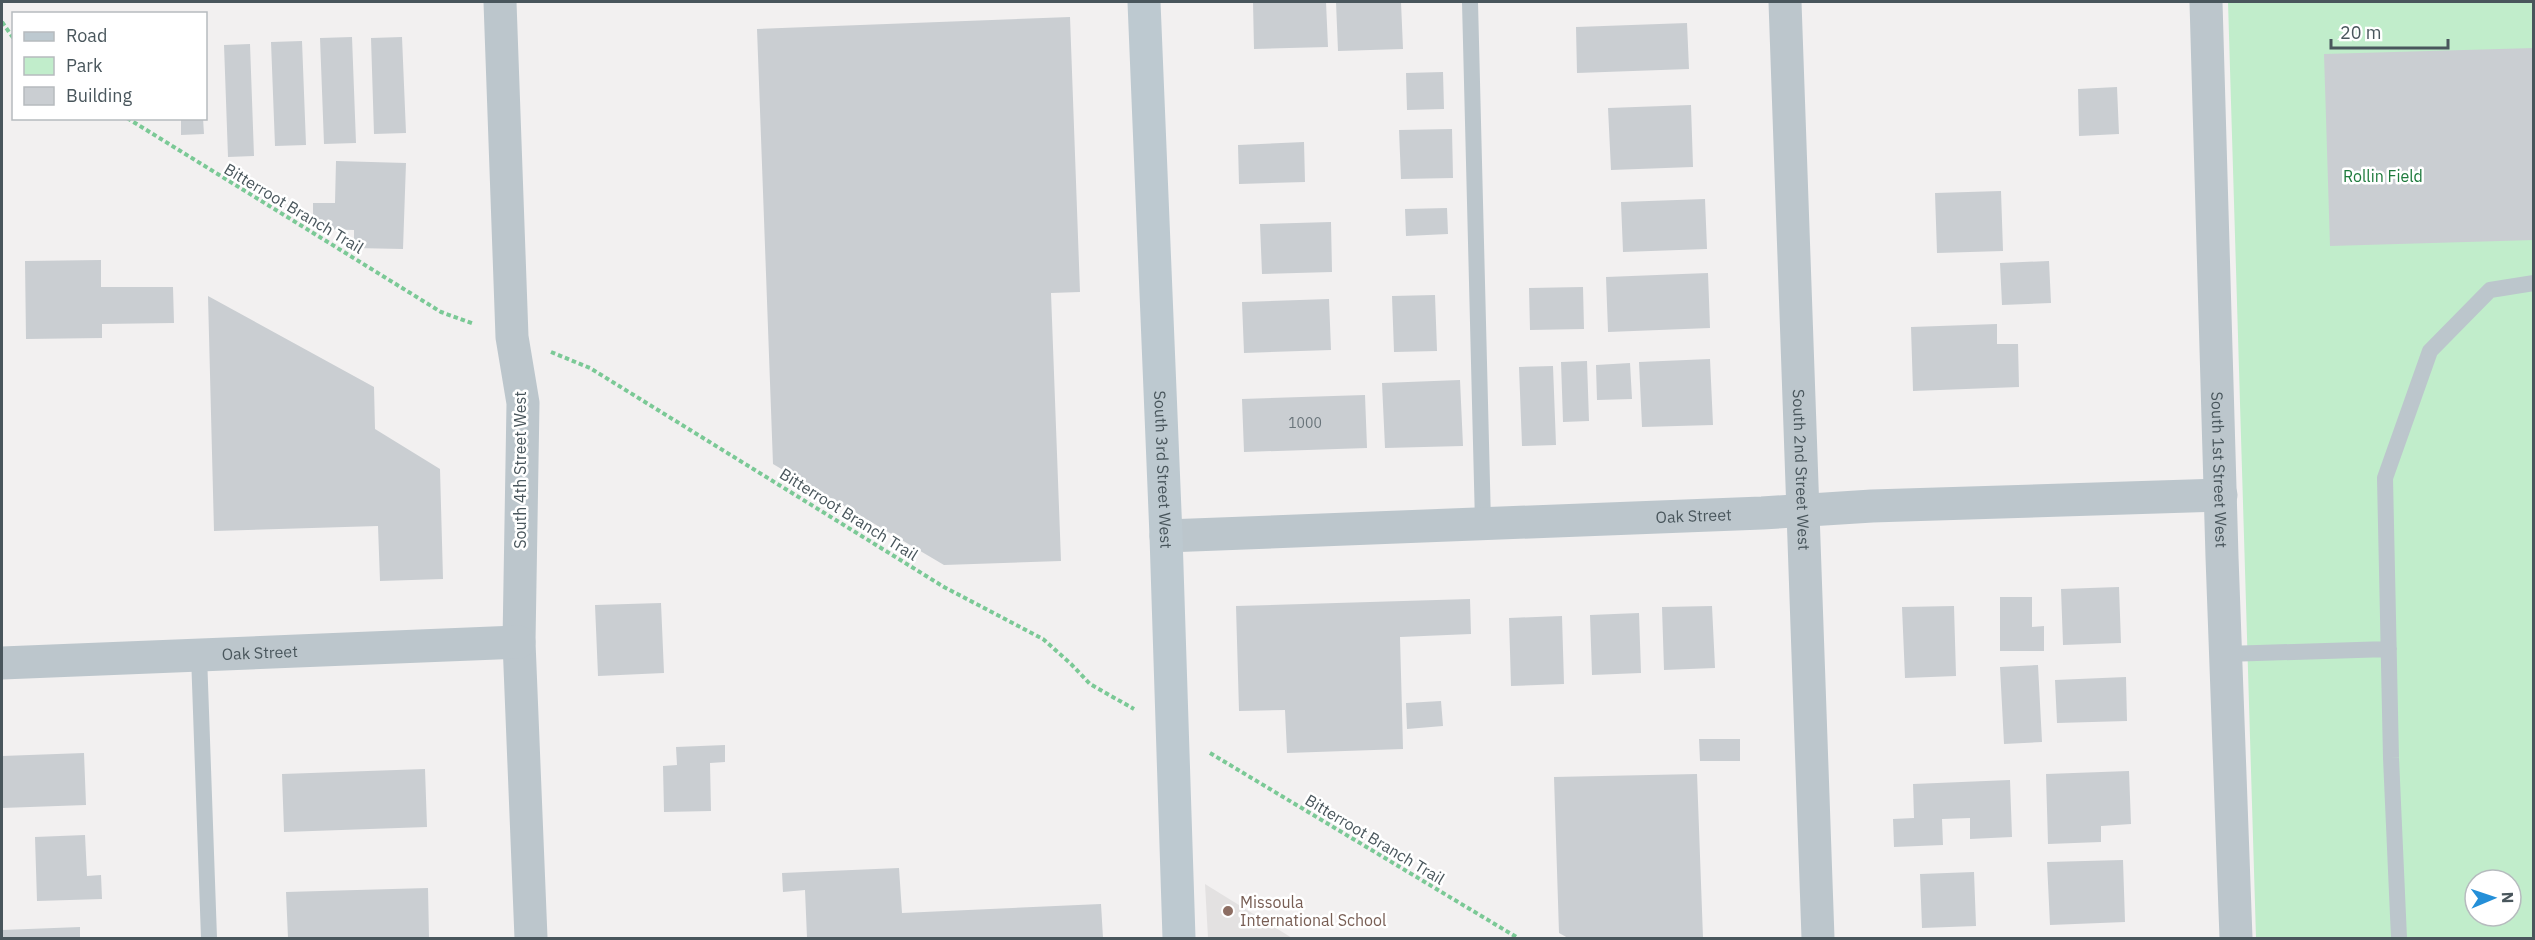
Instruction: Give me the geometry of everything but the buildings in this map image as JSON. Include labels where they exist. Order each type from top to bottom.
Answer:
[{"type":"main road","name":"South 3rd Street West","points":[[1144,2],[1166,536],[1179,939]]},
{"type":"street","name":"South 4th Street West","points":[[500,2],[512,337],[523,403],[519,642],[531,939]]},
{"type":"street","name":"South 2nd Street West","points":[[1785,2],[1818,939]]},
{"type":"street","name":"South 1st Street West","points":[[2206,2],[2236,939]]},
{"type":"street","name":"Oak Street","points":[[1166,536],[2221,495]]},
{"type":"street","name":"Oak Street","points":[[2,663],[519,642]]},
{"type":"lane","points":[[1470,2],[1483,524]]},
{"type":"lane","points":[[2399,939],[2391,758],[2385,478],[2430,351],[2490,290],[2534,283]]},
{"type":"lane","points":[[2226,654],[2389,648]]},
{"type":"lane","points":[[199,655],[209,939]]},
{"type":"path","points":[[2,22],[12,36]]},
{"type":"path","name":"Bitterroot Branch Trail","points":[[130,120],[449,315]]},
{"type":"path","name":"Bitterroot Branch Trail","points":[[574,361],[590,368],[944,587],[1043,639],[1090,684],[1106,693]]},
{"type":"path","name":"Bitterroot Branch Trail","points":[[1219,759],[1518,939]]},
{"type":"shaded area","name":"Missoula International School","points":[[1205,884],[1292,938],[1208,938]]},
{"type":"green space","name":"Rollin Field","points":[[2228,2],[2533,2],[2533,938],[2256,938]]},
{"type":"place","name":"Missoula International School","points":[[1228,911]]}]
